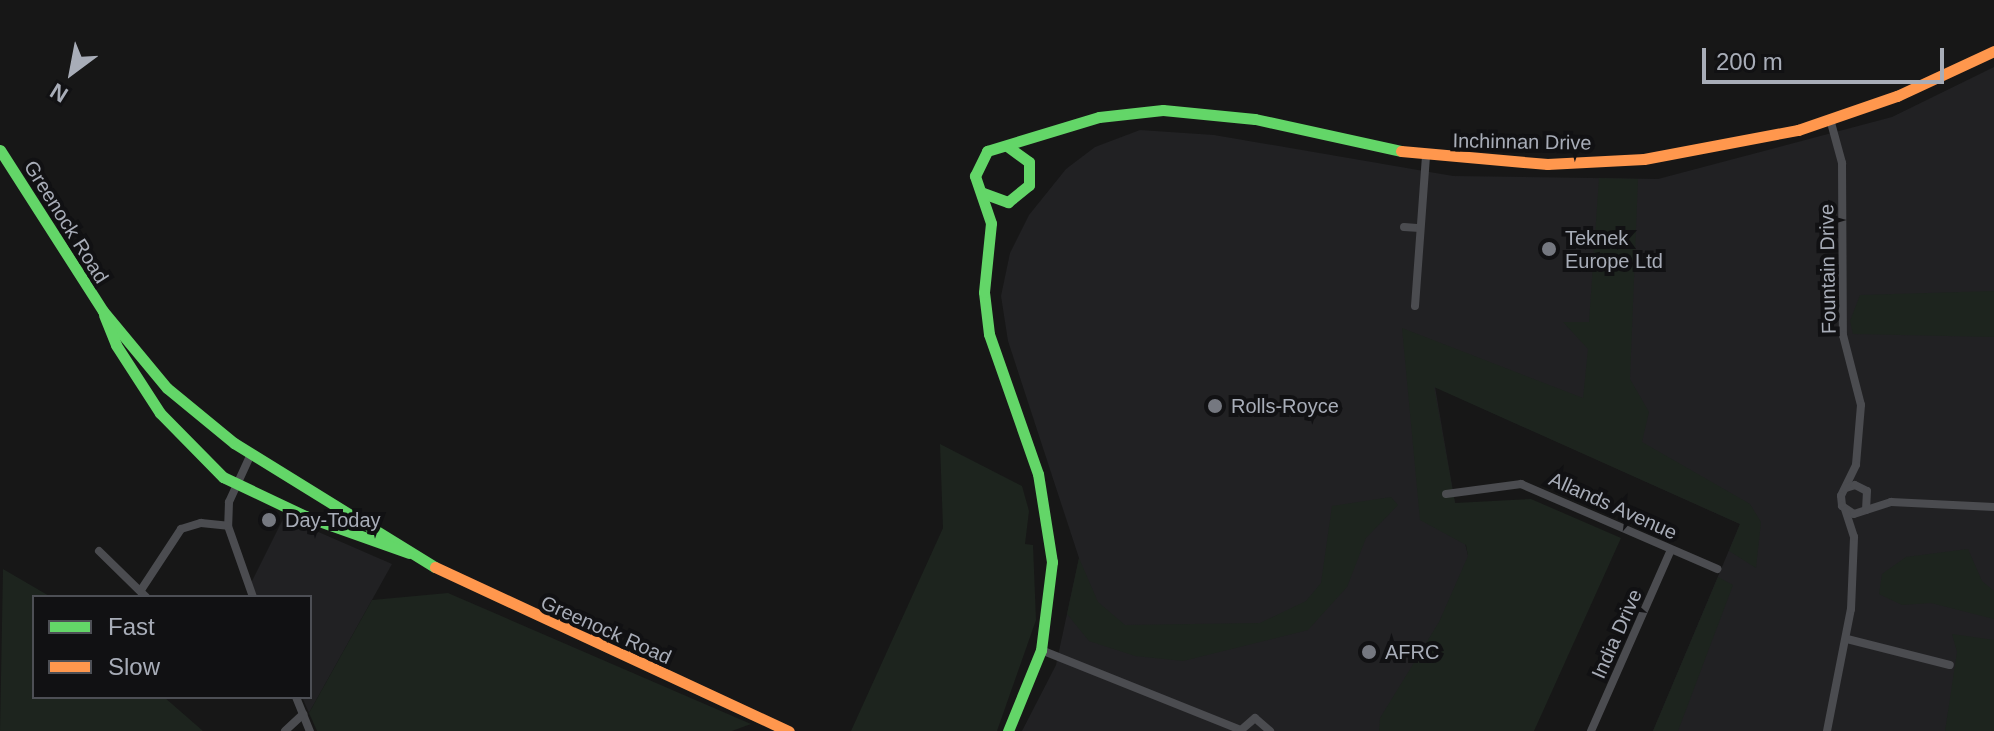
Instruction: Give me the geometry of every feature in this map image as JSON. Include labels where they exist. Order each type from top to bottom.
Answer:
[{"type":"street","name":"Inchinnan Drive","points":[[1006,146],[1111,115],[1193,110],[1426,157],[1547,164],[1644,159],[1740,144],[1830,119],[1994,51]]},
{"type":"street","name":"Fountain Drive","points":[[1830,119],[1842,163],[1843,335],[1861,405],[1856,465],[1846,488]]},
{"type":"street","points":[[991,223],[1008,202],[1029,185],[1029,162],[1039,138]]},
{"type":"street","points":[[1008,731],[1041,650],[1052,584],[1049,528],[1038,474],[989,334],[984,292],[991,223],[976,166],[987,151],[1006,146],[1029,162]]},
{"type":"street","name":"Greenock Road","points":[[0,150],[103,311],[167,388],[251,454],[412,554],[507,606],[789,731]]},
{"type":"street","points":[[1415,306],[1426,157]]},
{"type":"street","points":[[983,193],[1008,202]]},
{"type":"street","points":[[1404,227],[1420,228]]},
{"type":"street","name":"Greenock Road","points":[[103,311],[110,335],[160,413],[194,451],[236,484],[394,552],[412,554]]},
{"type":"street","points":[[251,454],[236,484],[228,526],[252,595]]},
{"type":"street","name":"Fountain Drive","points":[[1856,465],[1865,489]]},
{"type":"street","name":"Allands Avenue","points":[[1446,494],[1521,484],[1717,569]]},
{"type":"street","points":[[1854,537],[1841,496],[1846,488],[1865,489],[1891,502]]},
{"type":"street","points":[[1827,731],[1847,639],[1854,537],[1864,511],[1865,489]]},
{"type":"street","points":[[302,514],[311,491]]},
{"type":"street","points":[[1845,510],[1864,511],[1891,502],[1994,507]]},
{"type":"street","points":[[99,551],[144,594],[181,529],[201,523],[228,526]]},
{"type":"street","name":"India Drive","points":[[1591,731],[1671,550]]},
{"type":"street","points":[[1847,639],[1950,665]]},
{"type":"street","points":[[1041,650],[1240,730],[1255,718],[1270,731]]},
{"type":"street","points":[[297,699],[310,731]]},
{"type":"street","points":[[285,731],[303,714]]},
{"type":"shaded area","points":[[1994,67],[1994,731],[1653,731],[1740,524],[1435,387],[1455,503],[1487,631],[1406,719],[1403,731],[1022,731],[1056,665],[1079,558],[1008,341],[1001,296],[1010,253],[1029,215],[1066,169],[1095,147],[1140,130],[1214,135],[1453,176],[1658,179],[1892,117]]},
{"type":"shaded area","points":[[1599,178],[1638,179],[1630,379],[1649,412],[1642,442],[1750,504],[1761,522],[1756,568],[1729,551],[1740,524],[1434,387],[1455,503],[1531,499],[1621,538],[1534,731],[1379,731],[1380,718],[1439,622],[1468,556],[1466,545],[1420,520],[1402,328],[1583,398],[1588,349],[1563,322],[1589,322]]},
{"type":"shaded area","points":[[1994,291],[1994,337],[1853,334],[1850,321],[1860,295]]},
{"type":"shaded area","points":[[940,444],[1022,486],[1029,511],[1025,544],[1033,545],[1036,620],[997,731],[851,731],[943,528]]},
{"type":"shaded area","points":[[1391,497],[1398,505],[1366,538],[1347,587],[1308,630],[1183,661],[1135,656],[1089,641],[1067,614],[1079,558],[1098,602],[1125,625],[1260,623],[1306,601],[1321,583],[1332,506]]},
{"type":"shaded area","points":[[284,517],[392,564],[309,713],[303,699],[312,699],[312,595],[256,595],[251,583]]},
{"type":"shaded area","points":[[1968,549],[1982,581],[1994,591],[1994,619],[1931,603],[1902,605],[1879,594],[1882,574],[1906,557]]},
{"type":"shaded area","points":[[3,569],[48,595],[32,595],[32,699],[166,699],[203,731],[0,731]]},
{"type":"shaded area","points":[[1718,577],[1733,585],[1678,731],[1653,731]]},
{"type":"shaded area","points":[[448,593],[751,724],[732,731],[317,731],[309,713],[372,600]]},
{"type":"shaded area","points":[[1952,634],[1994,640],[1994,731],[1945,731],[1957,652]]},
{"type":"traffic: fast","points":[[1008,731],[1041,650],[1052,562],[1038,474],[989,334],[984,292],[991,223],[975,176],[987,151],[1099,117],[1163,110],[1255,119],[1401,151]]},
{"type":"traffic: fast","points":[[983,193],[1008,202],[1029,185],[1029,162],[1007,146]]},
{"type":"traffic: fast","points":[[0,150],[103,311],[167,388],[234,443],[435,567]]},
{"type":"traffic: fast","points":[[104,315],[116,345],[160,413],[223,477],[305,516],[409,553]]},
{"type":"traffic: slow","points":[[1401,151],[1547,164],[1644,159],[1798,130],[1897,96],[1994,51]]},
{"type":"traffic: slow","points":[[435,567],[789,731]]},
{"type":"place","name":"Teknek Europe Ltd","points":[[1549,249]]},
{"type":"place","name":"Rolls-Royce","points":[[1215,406]]},
{"type":"place","name":"Day-Today","points":[[269,520]]},
{"type":"place","name":"AFRC","points":[[1369,652]]}]
